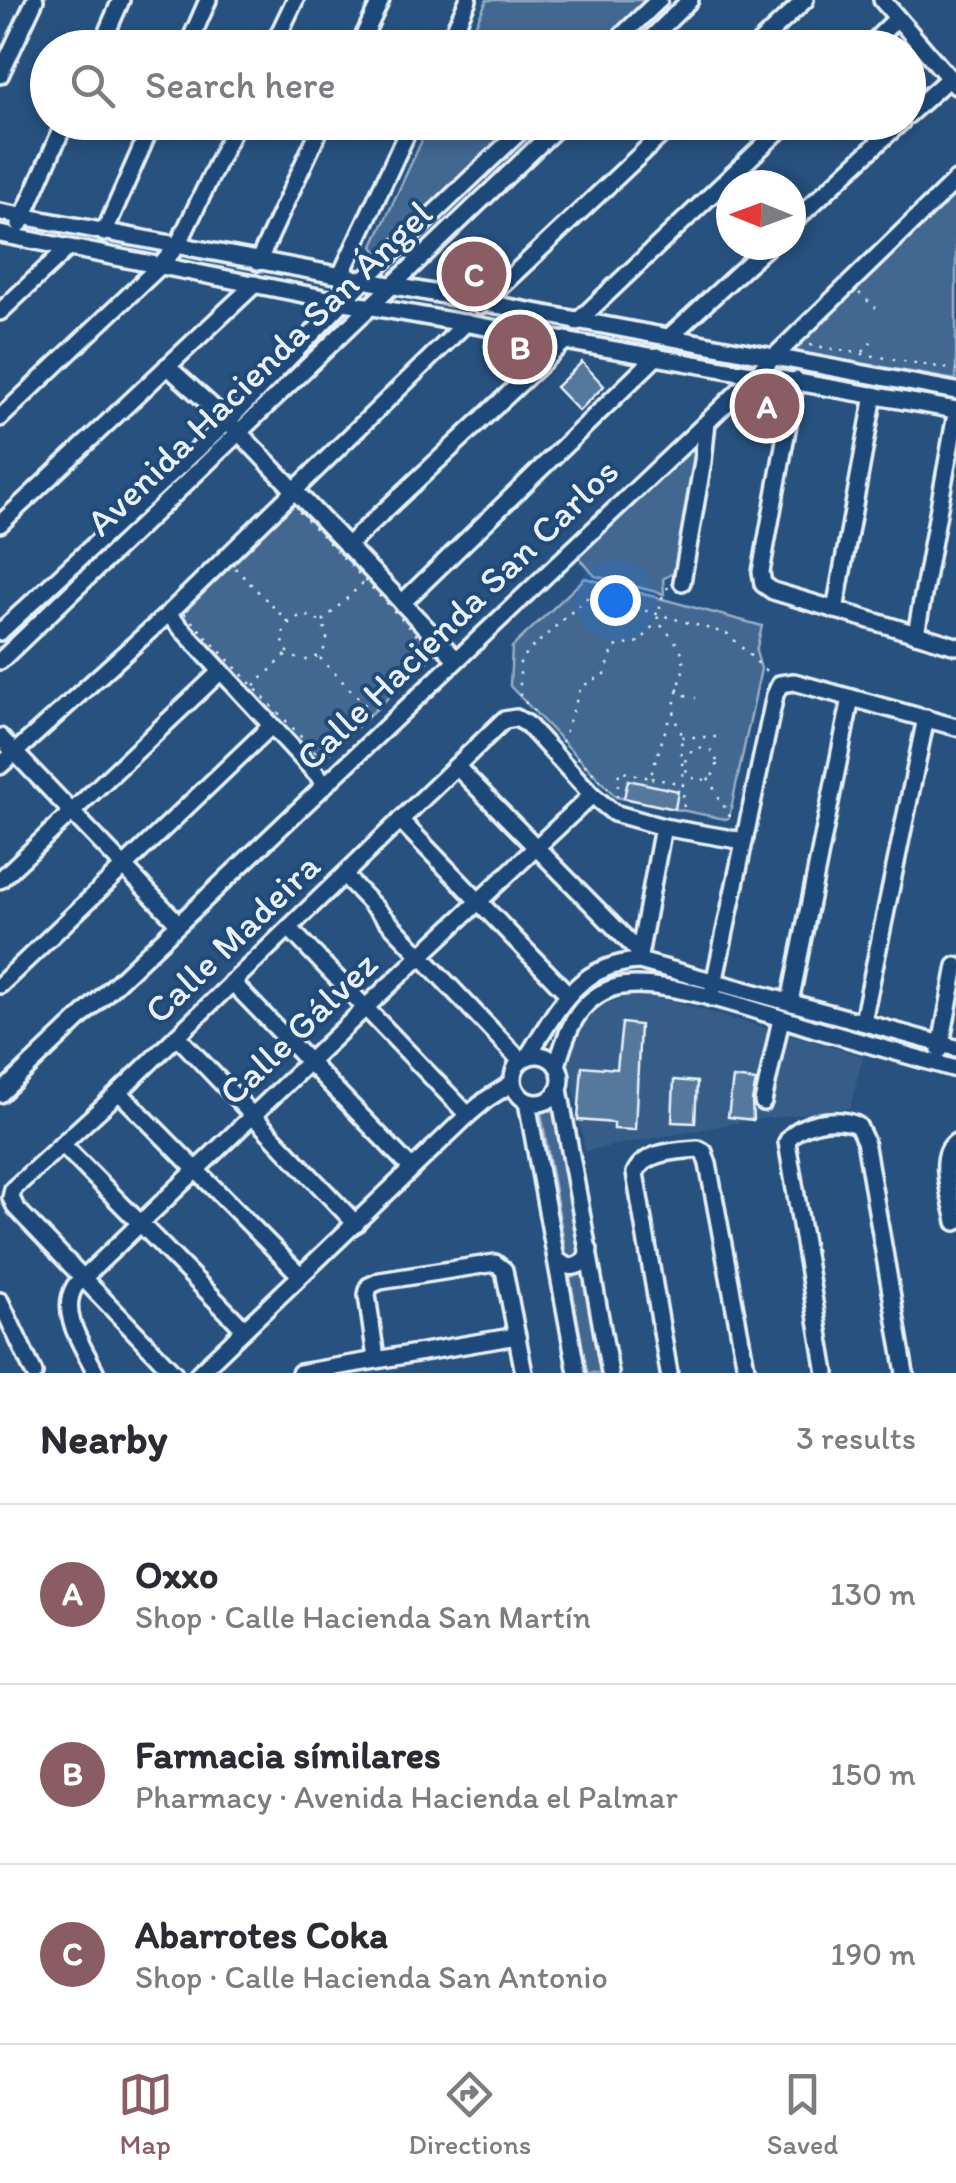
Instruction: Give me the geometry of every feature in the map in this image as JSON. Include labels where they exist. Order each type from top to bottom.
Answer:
[{"type":"street","points":[[0,75],[35,0]]},
{"type":"street","points":[[108,30],[122,0]]},
{"type":"street","points":[[195,30],[208,0]]},
{"type":"street","points":[[281,30],[295,0]]},
{"type":"street","points":[[367,30],[381,0]]},
{"type":"street","points":[[454,30],[468,0]]},
{"type":"street","points":[[629,30],[660,0]]},
{"type":"street","points":[[659,30],[690,0]]},
{"type":"street","points":[[773,30],[805,0]]},
{"type":"street","points":[[882,0],[907,30]]},
{"type":"street","points":[[885,30],[897,18]]},
{"type":"street","points":[[926,52],[952,82],[926,102]]},
{"type":"street","points":[[58,140],[22,216],[8,236],[344,302],[796,380],[956,412],[916,634]]},
{"type":"street","points":[[104,232],[145,140]]},
{"type":"street","points":[[0,418],[178,246],[228,140]]},
{"type":"street","points":[[258,262],[315,140]]},
{"type":"street","points":[[340,277],[404,140]]},
{"type":"street","name":"Avenida Hacienda San Ángel","points":[[0,661],[233,427],[364,280],[511,140]]},
{"type":"street","name":"Avenida Hacienda San Ángel","points":[[0,632],[372,306],[543,140]]},
{"type":"street","points":[[481,305],[655,140]]},
{"type":"street","points":[[577,322],[769,140]]},
{"type":"street","points":[[806,210],[882,140]]},
{"type":"street","name":"Calle Hacienda San Carlos","points":[[0,1094],[956,180]]},
{"type":"street","points":[[0,212],[956,391]]},
{"type":"street","points":[[0,312],[68,248]]},
{"type":"street","points":[[669,337],[752,260]]},
{"type":"street","points":[[0,524],[255,284]]},
{"type":"street","points":[[0,766],[168,614],[466,323]]},
{"type":"street","points":[[347,546],[566,340]]},
{"type":"street","points":[[402,603],[657,356]]},
{"type":"street","points":[[167,366],[233,427],[456,659]]},
{"type":"street","points":[[796,380],[761,572],[763,584],[773,591],[956,646]]},
{"type":"street","points":[[835,610],[874,395]]},
{"type":"street","points":[[682,582],[707,422]]},
{"type":"street","points":[[168,614],[326,784]]},
{"type":"street","points":[[0,880],[221,671]]},
{"type":"street","points":[[710,998],[775,694],[787,683],[956,727]]},
{"type":"street","points":[[790,1002],[852,698]]},
{"type":"street","name":"Calle Madeira","points":[[83,1278],[12,1203],[16,1185],[119,1092],[504,720],[516,718],[527,724],[592,795]]},
{"type":"street","points":[[863,1021],[926,718]]},
{"type":"street","points":[[0,985],[271,726]]},
{"type":"street","points":[[0,737],[177,922]]},
{"type":"street","points":[[456,766],[639,956],[714,981],[948,1046]]},
{"type":"street","points":[[592,795],[614,813],[639,822],[744,841]]},
{"type":"street","name":"Calle Gálvez","points":[[96,1373],[70,1318],[68,1300],[83,1278],[592,795]]},
{"type":"street","points":[[400,820],[568,993]]},
{"type":"street","points":[[639,956],[663,827]]},
{"type":"street","points":[[344,875],[524,1058]]},
{"type":"street","points":[[288,928],[468,1114]]},
{"type":"street","points":[[559,1088],[549,1100],[527,1102],[512,1084],[512,1075],[568,993],[601,970],[639,956]]},
{"type":"street","points":[[938,1064],[948,1046],[956,966]]},
{"type":"street","points":[[232,982],[411,1168]]},
{"type":"street","points":[[610,1373],[559,1088],[558,1066],[581,1009],[604,992],[624,985],[647,984],[710,998],[956,1068]]},
{"type":"street","points":[[763,1102],[781,1019]]},
{"type":"street","points":[[177,1036],[356,1224]]},
{"type":"street","points":[[524,1058],[544,1055],[558,1066]]},
{"type":"street","points":[[199,1373],[468,1114],[512,1084]]},
{"type":"street","points":[[119,1092],[300,1275]]},
{"type":"street","points":[[527,1102],[577,1373]]},
{"type":"street","points":[[826,1373],[786,1142],[800,1128],[846,1120],[858,1126],[864,1140],[905,1373]]},
{"type":"street","points":[[956,1142],[947,1150],[945,1160],[956,1222]]},
{"type":"street","points":[[62,1144],[244,1329]]},
{"type":"street","points":[[669,1373],[635,1173],[650,1156],[698,1149],[704,1152],[708,1164],[746,1373]]},
{"type":"street","points":[[557,1259],[565,1266],[576,1266],[590,1250]]},
{"type":"street","points":[[376,1358],[366,1295],[369,1286],[485,1263],[499,1264],[504,1270],[524,1373]]},
{"type":"street","points":[[83,1278],[174,1373]]},
{"type":"street","points":[[0,1301],[34,1373]]},
{"type":"street","points":[[300,1373],[516,1336]]},
{"type":"path","points":[[858,292],[876,308]]},
{"type":"path","points":[[862,354],[875,338]]},
{"type":"path","points":[[805,344],[956,370]]},
{"type":"path","points":[[292,504],[366,581],[433,652],[322,759],[181,610],[292,504]]},
{"type":"path","points":[[230,563],[289,624]]},
{"type":"path","points":[[321,623],[366,581]]},
{"type":"path","points":[[682,582],[670,583],[662,598],[658,621],[682,652],[675,722],[684,784],[684,831]]},
{"type":"path","points":[[541,719],[520,696],[520,659],[590,595],[728,634],[787,683]]},
{"type":"path","points":[[308,616],[321,623],[326,644],[318,656],[304,660],[288,652],[283,636],[289,624],[308,616]]},
{"type":"path","points":[[552,730],[562,742],[582,687],[605,674],[614,647],[640,642],[658,621]]},
{"type":"path","points":[[253,687],[288,652]]},
{"type":"path","points":[[318,656],[371,711]]},
{"type":"path","points":[[677,688],[685,696],[696,698]]},
{"type":"path","points":[[650,778],[668,722],[675,722]]},
{"type":"path","points":[[680,736],[722,737]]},
{"type":"path","points":[[702,748],[714,757],[716,766],[708,778],[694,778],[686,770],[686,760],[692,751],[702,748]]},
{"type":"path","points":[[576,755],[616,797],[619,772],[684,784]]},
{"type":"path","points":[[708,778],[744,841]]},
{"type":"shaded area","points":[[487,0],[650,0],[618,30],[473,30]]},
{"type":"shaded area","points":[[422,140],[503,140],[384,254],[378,254],[373,246]]},
{"type":"shaded area","points":[[956,189],[956,380],[791,351]]},
{"type":"shaded area","points":[[699,440],[675,572],[663,579],[664,594],[595,576],[577,555]]},
{"type":"shaded area","points":[[296,503],[438,651],[320,762],[178,613]]},
{"type":"shaded area","points":[[585,578],[762,626],[756,651],[761,669],[729,818],[616,797],[510,686],[512,647]]},
{"type":"shaded area","points":[[635,994],[863,1056],[850,1108],[753,1120],[585,1151],[569,1062],[578,1029],[602,1005]]},
{"type":"shaded area","points":[[558,1109],[606,1373],[587,1373],[541,1112]]},
{"type":"building","points":[[475,263],[490,281],[480,290],[453,285]]},
{"type":"building","points":[[582,362],[604,386],[579,411],[556,387]]},
{"type":"building","points":[[761,396],[781,399],[778,418],[744,413]]},
{"type":"building","points":[[628,780],[678,791],[675,809],[624,798]]},
{"type":"building","points":[[622,1023],[640,1025],[635,1130],[614,1129],[614,1123],[578,1120],[582,1066],[617,1069]]},
{"type":"building","points":[[733,1078],[756,1081],[753,1120],[728,1117]]},
{"type":"building","points":[[674,1080],[697,1082],[695,1123],[672,1122]]},
{"type":"place","name":"Abarrotes Coka","points":[[474,274]]},
{"type":"place","name":"Farmacia símilares","points":[[520,347]]},
{"type":"place","name":"Oxxo","points":[[767,406]]}]
